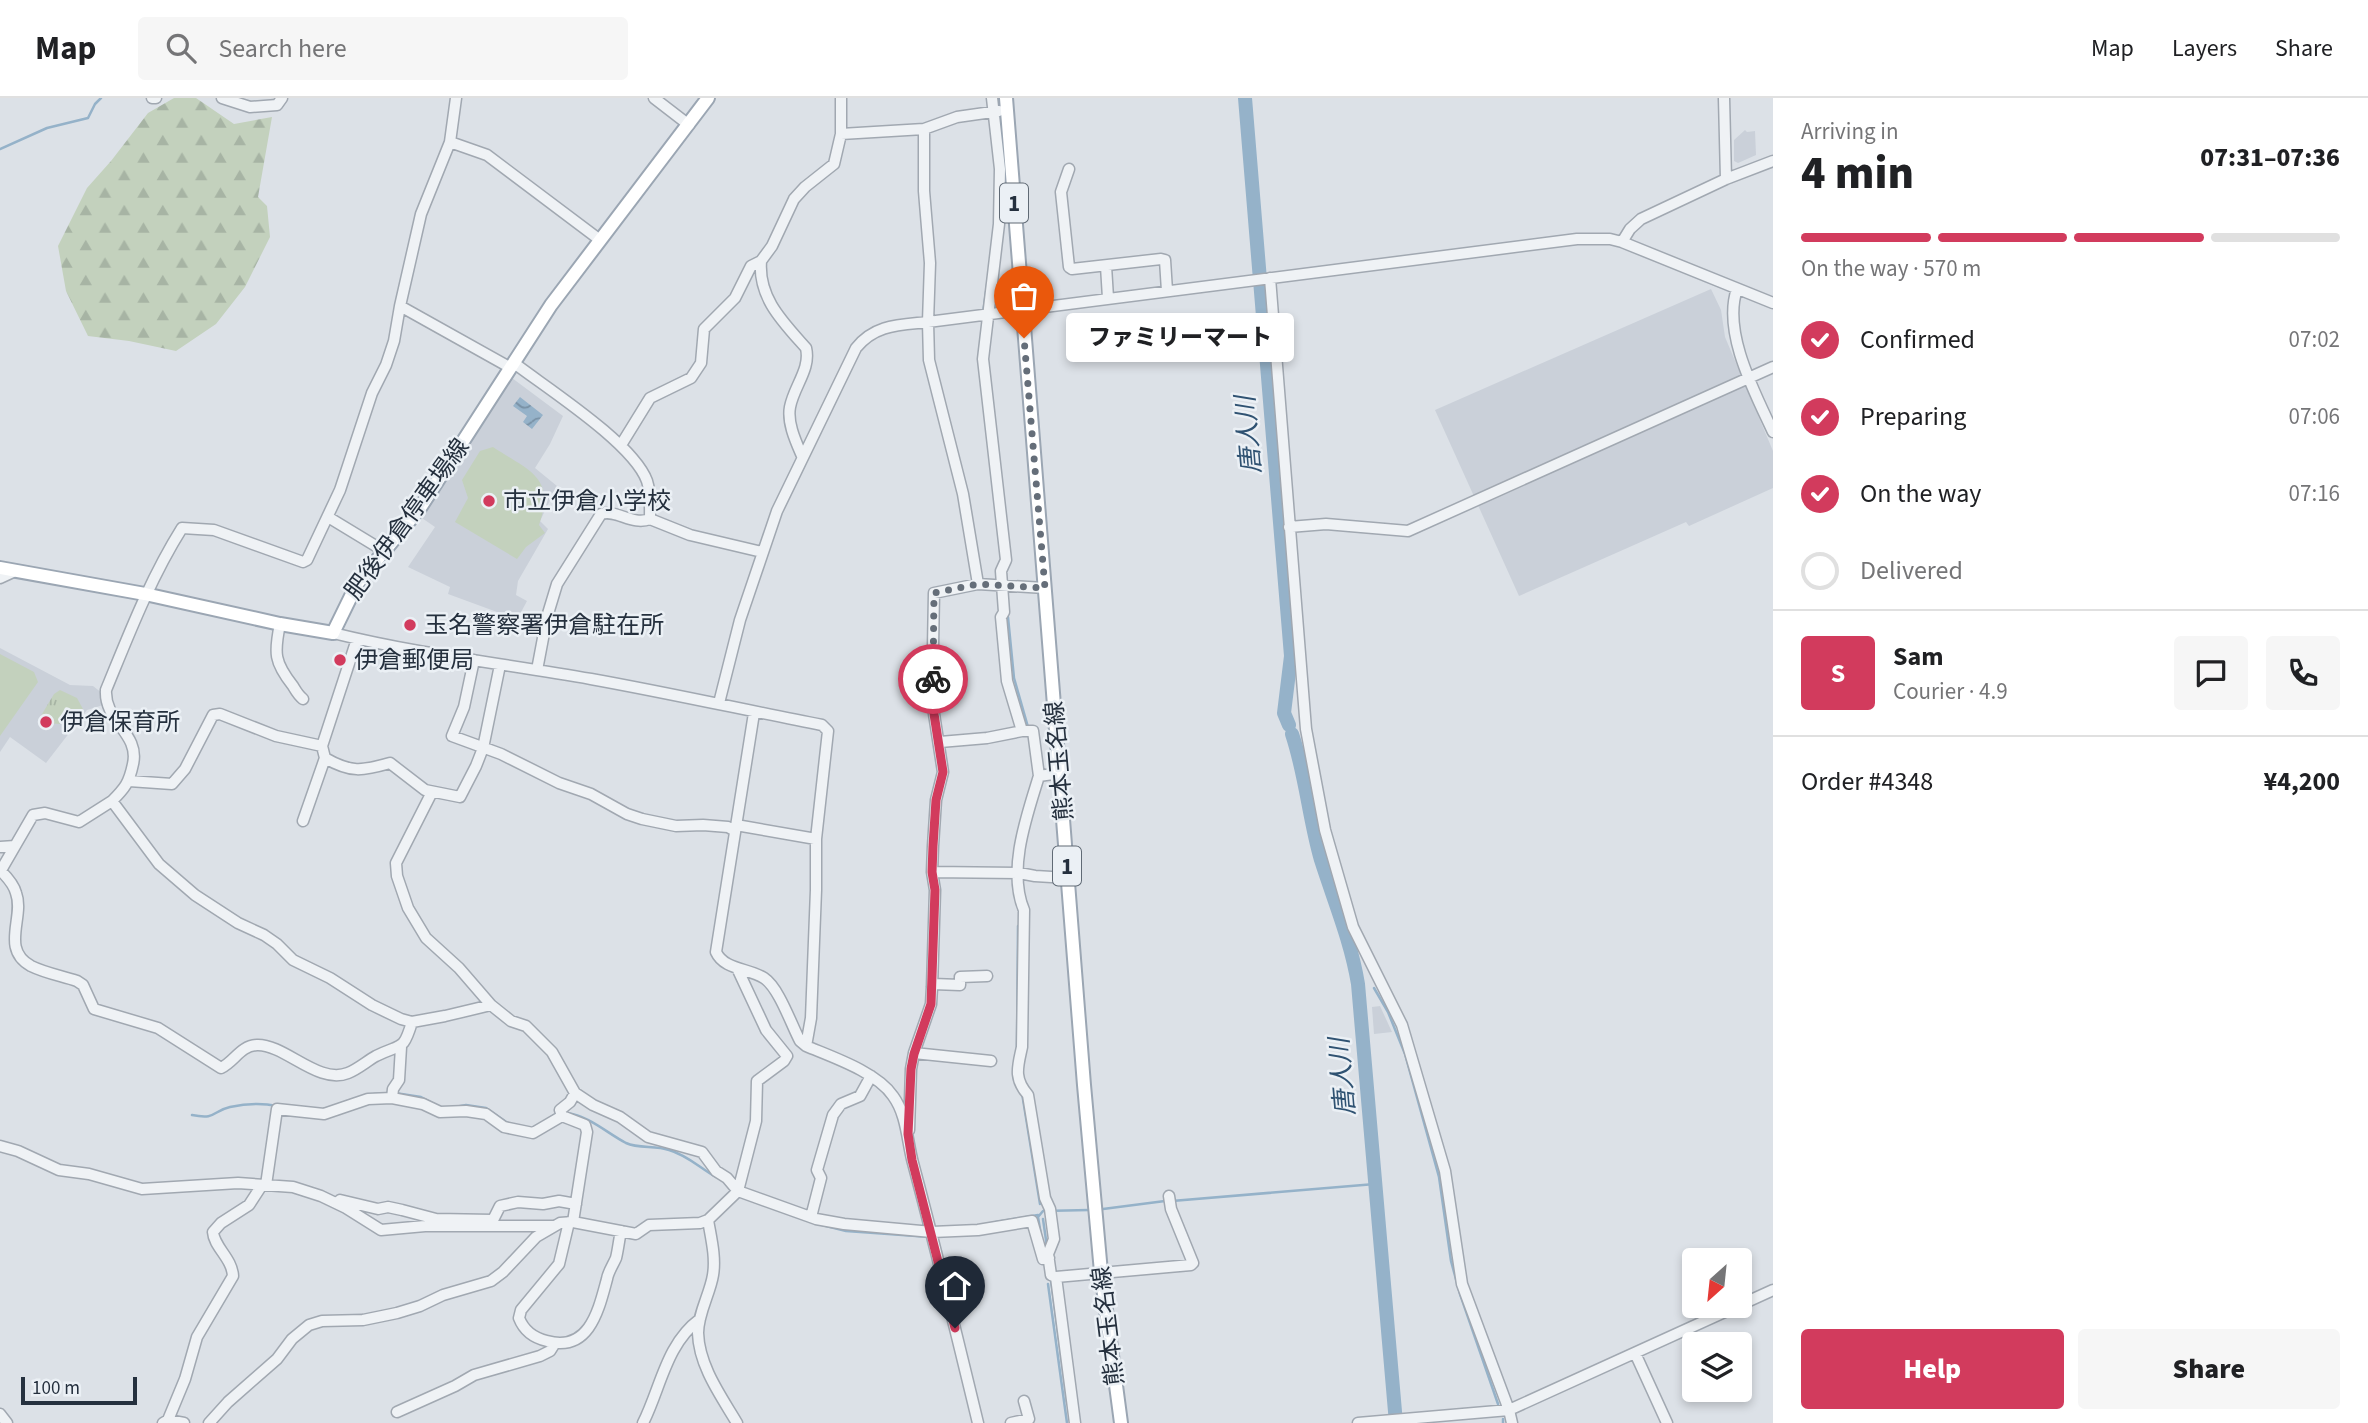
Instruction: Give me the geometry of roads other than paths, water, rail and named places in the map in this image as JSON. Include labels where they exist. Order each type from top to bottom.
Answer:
[{"type":"main road","name":"肥後伊倉停車場線","points":[[333,633],[356,584],[420,508],[551,305],[708,98]]},
{"type":"main road","name":"熊本玉名線","points":[[997,109],[1022,309],[1101,1272],[1121,1423]]},
{"type":"main road","points":[[6,570],[145,594],[333,633]]},
{"type":"street","points":[[222,98],[250,107],[277,104],[282,98]]},
{"type":"street","points":[[401,1047],[377,1055],[347,1073],[335,1075],[320,1072],[264,1045],[245,1047],[221,1068],[214,1065],[158,1028],[94,1009],[83,985],[29,965],[19,958],[11,943],[18,902],[16,893],[1,872],[33,815],[45,813],[79,822],[85,820],[112,801],[130,781],[136,752],[108,709],[105,701],[106,690],[145,594],[182,528],[214,530],[303,562],[307,560],[340,490],[372,393],[394,341],[421,214],[450,142],[456,98]]},
{"type":"street","points":[[654,98],[689,125]]},
{"type":"street","points":[[621,445],[650,398],[691,377],[702,361],[704,329],[735,298],[751,266],[761,261],[772,246],[794,199],[834,164],[841,134],[841,98]]},
{"type":"street","points":[[992,98],[997,109],[999,224],[983,315],[982,359],[1006,561],[1001,571],[1004,612],[1000,617],[1007,681],[1026,731]]},
{"type":"street","points":[[1724,98],[1727,179]]},
{"type":"street","points":[[841,134],[924,129],[957,117],[997,109]]},
{"type":"street","points":[[924,129],[924,191],[930,264],[929,360],[963,494],[978,584]]},
{"type":"street","points":[[450,142],[486,155],[600,240]]},
{"type":"street","points":[[1622,242],[1630,229],[1641,219],[1773,161]]},
{"type":"street","points":[[1069,169],[1062,192],[1069,267],[1072,269],[1165,260],[1167,290]]},
{"type":"street","points":[[719,703],[740,620],[777,511],[856,348],[864,339],[890,325],[1577,239],[1610,239],[1622,242],[1773,303]]},
{"type":"street","points":[[761,261],[760,277],[776,313],[806,348],[807,363],[790,405],[790,415],[802,456]]},
{"type":"street","points":[[1106,266],[1108,298]]},
{"type":"street","points":[[1264,278],[1306,729],[1325,830],[1353,927],[1402,1025],[1448,1185],[1462,1284],[1512,1423]]},
{"type":"street","points":[[1737,289],[1733,300],[1741,360],[1773,432]]},
{"type":"street","points":[[400,306],[512,366],[621,445],[644,473],[648,483],[650,519]]},
{"type":"street","points":[[1289,527],[1326,524],[1408,531],[1773,367]]},
{"type":"street","points":[[537,670],[547,617],[557,584],[596,518],[607,512],[643,522],[650,519],[690,535],[762,552]]},
{"type":"street","points":[[328,517],[384,551]]},
{"type":"street","points":[[0,578],[6,570]]},
{"type":"street","points":[[908,1134],[914,1054],[931,1004],[933,984],[935,890],[932,872],[936,800],[943,772],[932,701],[934,593],[978,584],[1045,588]]},
{"type":"street","points":[[280,624],[275,649],[284,677],[303,699]]},
{"type":"street","points":[[333,633],[719,703],[754,713],[822,725],[828,731],[816,839],[811,1018],[806,1046]]},
{"type":"street","points":[[303,821],[325,758],[322,746],[357,639]]},
{"type":"street","points":[[474,660],[464,707],[452,736],[501,754],[559,783],[591,794],[626,814],[642,819],[676,826],[728,827],[816,839]]},
{"type":"street","points":[[325,758],[362,771],[390,763],[425,790],[460,797],[483,748],[500,665]]},
{"type":"street","points":[[754,713],[716,952],[722,961],[752,971],[772,985],[800,1041],[806,1046],[872,1076],[894,1097],[908,1134],[912,1160],[978,1423]]},
{"type":"street","points":[[130,781],[172,784],[185,769],[213,715],[220,714],[276,736],[322,746]]},
{"type":"street","points":[[940,742],[1033,731],[1039,776],[1022,832],[1019,873],[1020,900],[1024,910],[1022,1047],[1017,1061],[1020,1086],[1028,1095],[1045,1198],[1050,1212],[1054,1239],[1049,1258],[1051,1275],[1056,1277],[1191,1265],[1193,1263],[1170,1199]]},
{"type":"street","points":[[1039,776],[1060,773]]},
{"type":"street","points":[[432,792],[396,863],[397,876],[408,908],[426,938],[459,968],[491,1005],[511,1021],[526,1026],[552,1052],[575,1093],[593,1105],[620,1117],[648,1138],[702,1152],[716,1171],[727,1178],[738,1191],[811,1217],[844,1224],[932,1232],[978,1230],[1032,1221],[1043,1259],[1049,1258]]},
{"type":"street","points":[[112,801],[159,864],[195,895],[238,923],[264,935],[293,960],[330,978],[372,1005],[412,1022],[491,1005]]},
{"type":"street","points":[[0,847],[15,846]]},
{"type":"street","points":[[932,872],[1019,873],[1068,878]]},
{"type":"street","points":[[208,1423],[277,1359],[292,1339],[309,1325],[323,1321],[363,1320],[397,1313],[443,1295],[491,1281],[536,1237],[560,1223],[571,1222],[636,1234],[649,1225],[700,1223],[708,1220],[738,1191],[756,1121],[757,1081],[785,1061],[787,1056],[766,1030],[737,968]]},
{"type":"street","points":[[933,984],[960,985],[960,977],[987,976]]},
{"type":"street","points":[[393,1095],[399,1080],[401,1047],[407,1039],[412,1022]]},
{"type":"street","points":[[914,1054],[991,1060]]},
{"type":"street","points":[[811,1217],[821,1178],[817,1170],[833,1115],[841,1104],[860,1096],[872,1076]]},
{"type":"street","points":[[561,1114],[560,1110],[570,1102],[575,1093]]},
{"type":"street","points":[[184,1423],[165,1421],[185,1379],[197,1337],[233,1276],[232,1267],[213,1238],[213,1232],[221,1223],[249,1205],[264,1185],[277,1109],[324,1114],[393,1095],[440,1112],[466,1111],[486,1114],[504,1127],[533,1133],[561,1114]]},
{"type":"street","points":[[561,1114],[585,1125],[587,1132],[576,1204],[559,1264],[521,1310],[519,1318],[530,1334],[555,1343],[574,1339],[588,1329],[596,1318],[607,1277],[616,1257],[621,1231]]},
{"type":"street","points":[[0,1146],[59,1170],[89,1174],[142,1189],[171,1189],[203,1184],[293,1187],[367,1207],[402,1210],[436,1219],[493,1220],[500,1206],[518,1202],[543,1204],[559,1201],[576,1204]]},
{"type":"street","points":[[321,1196],[381,1230],[425,1226],[554,1226]]},
{"type":"street","points":[[708,1220],[714,1256],[713,1274],[698,1334],[706,1368],[737,1423]]},
{"type":"street","points":[[1056,1277],[1076,1423]]},
{"type":"street","points":[[1358,1423],[1509,1410],[1773,1290]]},
{"type":"street","points":[[643,1423],[666,1362],[689,1327],[700,1319]]},
{"type":"street","points":[[397,1412],[474,1375],[540,1356],[550,1351],[555,1343]]},
{"type":"street","points":[[1635,1353],[1667,1423]]},
{"type":"street","points":[[1011,1423],[1029,1419],[1024,1401]]},
{"type":"street","points":[[0,1414],[7,1423]]},
{"type":"water","points":[[520,397],[543,415],[532,429],[523,422],[527,416],[513,406]]},
{"type":"waterway","points":[[0,149],[47,128],[88,118],[101,98]]},
{"type":"waterway","name":"唐人川","points":[[1245,98],[1291,656],[1284,713],[1289,725]]},
{"type":"waterway","points":[[983,313],[988,278]]},
{"type":"waterway","points":[[1008,617],[1014,678],[1028,727]]},
{"type":"waterway","name":"唐人川","points":[[1292,734],[1317,845],[1347,937],[1358,984],[1396,1423]]},
{"type":"waterway","points":[[1017,1048],[1018,926]]},
{"type":"waterway","points":[[1374,988],[1388,1012],[1405,1054],[1439,1177],[1451,1261],[1498,1404]]},
{"type":"waterway","points":[[374,1094],[389,1093]]},
{"type":"waterway","points":[[395,1093],[421,1097],[438,1106]]},
{"type":"waterway","points":[[1022,1093],[1040,1204]]},
{"type":"waterway","points":[[192,1115],[210,1116],[241,1105],[277,1106]]},
{"type":"waterway","points":[[455,1107],[466,1105],[486,1108],[509,1124]]},
{"type":"waterway","points":[[567,1113],[590,1121],[631,1145],[676,1152],[716,1177]]},
{"type":"waterway","points":[[542,1123],[554,1115]]},
{"type":"waterway","points":[[1172,1201],[1375,1184]]},
{"type":"waterway","points":[[1103,1209],[1165,1201]]},
{"type":"waterway","points":[[1041,1235],[1038,1217],[1043,1211],[1089,1210]]},
{"type":"waterway","points":[[996,1222],[1038,1215]]},
{"type":"waterway","points":[[1043,1219],[1047,1247]]},
{"type":"waterway","points":[[822,1225],[846,1231],[930,1237]]},
{"type":"waterway","points":[[1051,1280],[1067,1402]]},
{"type":"waterway","points":[[1048,1284],[1067,1423]]},
{"type":"place","name":"ファミリーマート","points":[[1024,338]]},
{"type":"place","name":"市立伊倉小学校","points":[[489,501]]},
{"type":"place","name":"玉名警察署伊倉駐在所","points":[[410,625]]},
{"type":"place","name":"伊倉郵便局","points":[[340,660]]},
{"type":"place","name":"伊倉保育所","points":[[46,722]]}]
